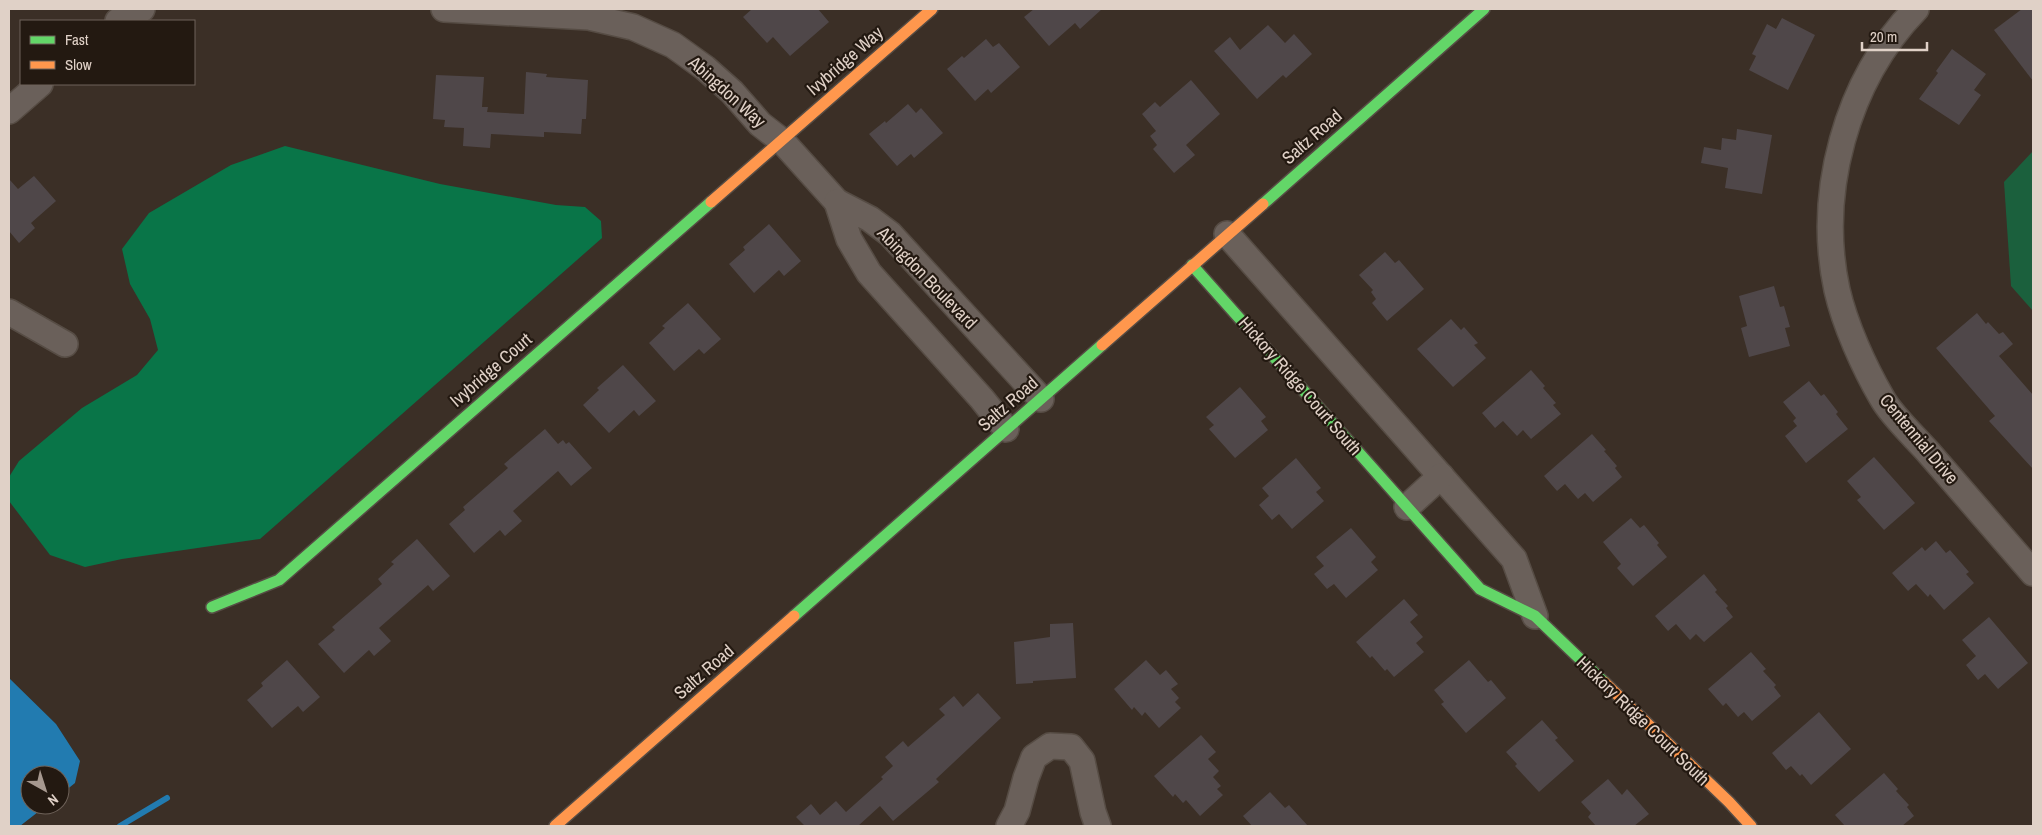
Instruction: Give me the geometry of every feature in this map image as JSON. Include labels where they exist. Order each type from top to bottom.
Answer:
[{"type":"street","points":[[119,20],[128,14],[142,9]]},
{"type":"street","name":"Abingdon Way","points":[[444,9],[589,17],[633,27],[673,45],[705,68],[732,92],[760,124],[782,140],[837,202]]},
{"type":"street","name":"Ivybridge Way","points":[[782,140],[932,9]]},
{"type":"street","name":"Saltz Road","points":[[555,826],[1484,9]]},
{"type":"street","name":"Centennial Drive","points":[[1916,9],[1889,42],[1871,71],[1843,135],[1830,210],[1833,258],[1838,291],[1852,336],[1883,400],[2033,573]]},
{"type":"street","points":[[9,111],[39,85]]},
{"type":"street","name":"Ivybridge Court","points":[[212,607],[280,580],[782,140]]},
{"type":"street","name":"Abingdon Boulevard","points":[[837,202],[870,219],[890,234],[1041,399]]},
{"type":"street","name":"Abingdon Boulevard","points":[[837,202],[849,238],[869,274],[1006,429]]},
{"type":"street","name":"Hickory Ridge Court South","points":[[1227,234],[1514,559],[1535,616]]},
{"type":"street","name":"Hickory Ridge Court South","points":[[1192,266],[1480,589],[1535,616],[1728,802],[1750,826]]},
{"type":"street","points":[[9,312],[65,344]]},
{"type":"street","points":[[1407,507],[1441,476]]},
{"type":"street","points":[[1009,826],[1018,811],[1026,778],[1034,756],[1050,746],[1071,747],[1082,761],[1093,812],[1098,826]]},
{"type":"green space","points":[[285,146],[440,184],[556,205],[585,207],[601,221],[602,238],[260,539],[122,559],[85,567],[50,555],[9,501],[9,477],[19,461],[82,408],[137,375],[158,350],[150,319],[130,284],[122,249],[149,213],[231,165]]},
{"type":"green space","points":[[2033,151],[2033,311],[2011,286],[2004,182]]},
{"type":"water","points":[[9,678],[56,724],[80,761],[75,783],[70,787],[70,765],[20,765],[20,815],[34,815],[20,826],[9,826]]},
{"type":"building","points":[[752,9],[818,9],[829,22],[790,56],[773,37],[767,43],[743,17]]},
{"type":"building","points":[[1034,9],[1102,9],[1080,29],[1075,23],[1049,46],[1024,17]]},
{"type":"building","points":[[2022,9],[2033,9],[2033,81],[1994,30]]},
{"type":"building","points":[[1782,18],[1815,35],[1788,90],[1749,70],[1756,56],[1752,54],[1767,24],[1776,29]]},
{"type":"building","points":[[1268,25],[1285,43],[1294,34],[1312,54],[1286,78],[1283,75],[1257,99],[1214,51],[1230,37],[1240,50]]},
{"type":"building","points":[[986,39],[993,47],[999,43],[1020,67],[991,93],[988,89],[975,101],[947,69],[962,56],[964,58]]},
{"type":"building","points":[[1952,49],[1986,74],[1974,90],[1981,95],[1959,125],[1919,99],[1938,73],[1936,71]]},
{"type":"building","points":[[526,72],[547,74],[546,77],[588,80],[586,119],[582,119],[581,134],[544,132],[544,137],[491,134],[490,148],[463,146],[464,128],[444,127],[445,120],[433,119],[436,75],[484,77],[482,107],[488,107],[487,112],[524,114]]},
{"type":"building","points":[[1191,80],[1220,114],[1186,145],[1195,155],[1174,173],[1153,149],[1157,145],[1150,136],[1156,131],[1142,114],[1155,102],[1160,107]]},
{"type":"building","points":[[908,104],[916,113],[921,108],[943,133],[914,158],[911,154],[897,166],[869,134],[885,121],[886,123]]},
{"type":"building","points":[[1737,129],[1772,135],[1762,194],[1725,188],[1728,168],[1701,163],[1704,147],[1721,150],[1722,138],[1736,140]]},
{"type":"building","points":[[34,176],[56,201],[31,223],[35,228],[19,243],[9,231],[9,179],[18,189]]},
{"type":"building","points":[[769,224],[801,261],[784,276],[779,270],[754,293],[729,264],[745,250],[743,247]]},
{"type":"building","points":[[1385,252],[1395,263],[1399,260],[1424,289],[1387,321],[1372,303],[1376,299],[1371,292],[1373,290],[1359,275]]},
{"type":"building","points":[[1774,286],[1780,307],[1784,306],[1790,327],[1785,328],[1790,346],[1749,357],[1741,328],[1747,326],[1739,296]]},
{"type":"building","points":[[688,303],[721,339],[704,354],[699,349],[674,371],[649,343],[665,328],[662,326]]},
{"type":"building","points":[[1977,313],[1986,324],[1988,322],[1999,334],[2003,332],[2013,344],[1999,356],[2033,395],[2033,469],[1989,421],[1995,416],[1936,348]]},
{"type":"building","points":[[1451,319],[1461,330],[1464,327],[1478,343],[1474,345],[1486,358],[1453,387],[1417,349]]},
{"type":"building","points":[[623,365],[656,401],[639,416],[634,410],[609,433],[583,405],[599,390],[597,388]]},
{"type":"building","points":[[1531,370],[1545,386],[1543,388],[1556,403],[1553,405],[1561,414],[1531,439],[1523,430],[1517,436],[1503,421],[1495,428],[1482,413]]},
{"type":"building","points":[[1809,381],[1821,396],[1824,394],[1848,429],[1806,463],[1785,436],[1797,426],[1793,421],[1796,418],[1783,402]]},
{"type":"building","points":[[1240,387],[1266,417],[1261,421],[1268,430],[1235,458],[1209,429],[1214,425],[1206,417]]},
{"type":"building","points":[[545,429],[558,444],[563,440],[566,444],[569,442],[592,468],[571,486],[558,471],[513,511],[522,521],[505,536],[500,530],[474,553],[449,524],[465,510],[463,507],[508,468],[504,464]]},
{"type":"building","points":[[1592,434],[1606,450],[1604,451],[1617,466],[1615,468],[1622,477],[1593,502],[1585,493],[1578,499],[1565,484],[1557,491],[1544,476]]},
{"type":"building","points":[[1874,457],[1915,503],[1884,530],[1857,500],[1861,497],[1847,481]]},
{"type":"building","points":[[1296,458],[1321,488],[1316,492],[1324,501],[1292,529],[1279,514],[1272,520],[1259,505],[1269,496],[1262,488]]},
{"type":"building","points":[[1631,518],[1640,528],[1644,525],[1659,543],[1657,545],[1667,557],[1633,586],[1617,568],[1621,564],[1603,542]]},
{"type":"building","points":[[1351,528],[1376,557],[1371,562],[1378,570],[1346,598],[1334,584],[1327,589],[1314,574],[1324,566],[1316,557]]},
{"type":"building","points":[[417,539],[450,576],[433,591],[428,585],[379,628],[391,641],[374,656],[369,650],[344,673],[318,644],[335,630],[332,627],[382,584],[378,579],[394,564],[391,562]]},
{"type":"building","points":[[1936,541],[1946,553],[1950,550],[1969,572],[1966,574],[1974,583],[1944,610],[1930,594],[1928,597],[1916,584],[1908,591],[1892,573],[1922,547],[1925,551]]},
{"type":"building","points":[[1704,574],[1717,590],[1715,592],[1728,606],[1726,608],[1733,617],[1704,642],[1696,634],[1690,640],[1676,624],[1668,631],[1655,616]]},
{"type":"building","points":[[1404,599],[1418,615],[1410,622],[1423,637],[1416,643],[1424,652],[1394,677],[1387,669],[1385,671],[1372,656],[1370,658],[1356,642]]},
{"type":"building","points":[[1989,617],[2028,663],[1998,689],[1985,674],[1978,680],[1966,665],[1976,656],[1962,640]]},
{"type":"building","points":[[1073,623],[1076,678],[1016,684],[1014,642],[1050,637],[1050,624]]},
{"type":"building","points":[[1751,652],[1766,669],[1763,671],[1776,685],[1774,687],[1781,696],[1752,721],[1744,712],[1738,717],[1726,703],[1723,706],[1708,689]]},
{"type":"building","points":[[287,660],[320,697],[303,712],[298,706],[272,728],[247,700],[263,686],[261,683]]},
{"type":"building","points":[[1146,660],[1160,675],[1166,670],[1178,684],[1171,689],[1179,698],[1175,702],[1181,708],[1159,728],[1145,712],[1142,716],[1134,707],[1132,710],[1114,689]]},
{"type":"building","points":[[1469,660],[1488,682],[1491,680],[1506,698],[1466,733],[1441,704],[1444,702],[1434,690]]},
{"type":"building","points":[[978,693],[1001,718],[936,779],[939,782],[893,821],[880,806],[858,826],[805,826],[796,817],[811,804],[820,815],[836,801],[846,812],[883,779],[881,777],[893,766],[885,757],[903,741],[908,747],[945,715],[939,709],[954,696],[963,707]]},
{"type":"building","points":[[1819,712],[1851,749],[1811,785],[1802,774],[1800,776],[1791,766],[1786,770],[1772,753]]},
{"type":"building","points":[[1542,720],[1558,738],[1555,740],[1574,761],[1539,792],[1515,766],[1517,764],[1506,752]]},
{"type":"building","points":[[1201,735],[1216,752],[1208,759],[1219,771],[1213,777],[1221,786],[1217,789],[1223,795],[1200,816],[1186,800],[1183,803],[1175,794],[1173,797],[1154,776]]},
{"type":"building","points":[[1884,773],[1898,789],[1896,791],[1909,805],[1907,807],[1914,816],[1902,826],[1845,826],[1835,815]]},
{"type":"building","points":[[1608,779],[1622,795],[1627,789],[1649,814],[1634,826],[1596,826],[1588,817],[1591,813],[1581,802]]},
{"type":"building","points":[[1270,792],[1285,808],[1289,805],[1308,826],[1252,826],[1243,816]]},
{"type":"waterway","points":[[120,826],[167,798]]},
{"type":"traffic: fast","points":[[1263,204],[1484,9]]},
{"type":"traffic: fast","points":[[212,607],[279,580],[711,202]]},
{"type":"traffic: fast","points":[[1192,265],[1480,589],[1535,616],[1604,682]]},
{"type":"traffic: fast","points":[[794,616],[1102,345]]},
{"type":"traffic: slow","points":[[711,202],[932,9]]},
{"type":"traffic: slow","points":[[1102,345],[1263,204]]},
{"type":"traffic: slow","points":[[555,826],[794,616]]},
{"type":"traffic: slow","points":[[1604,682],[1729,802],[1751,826]]}]
